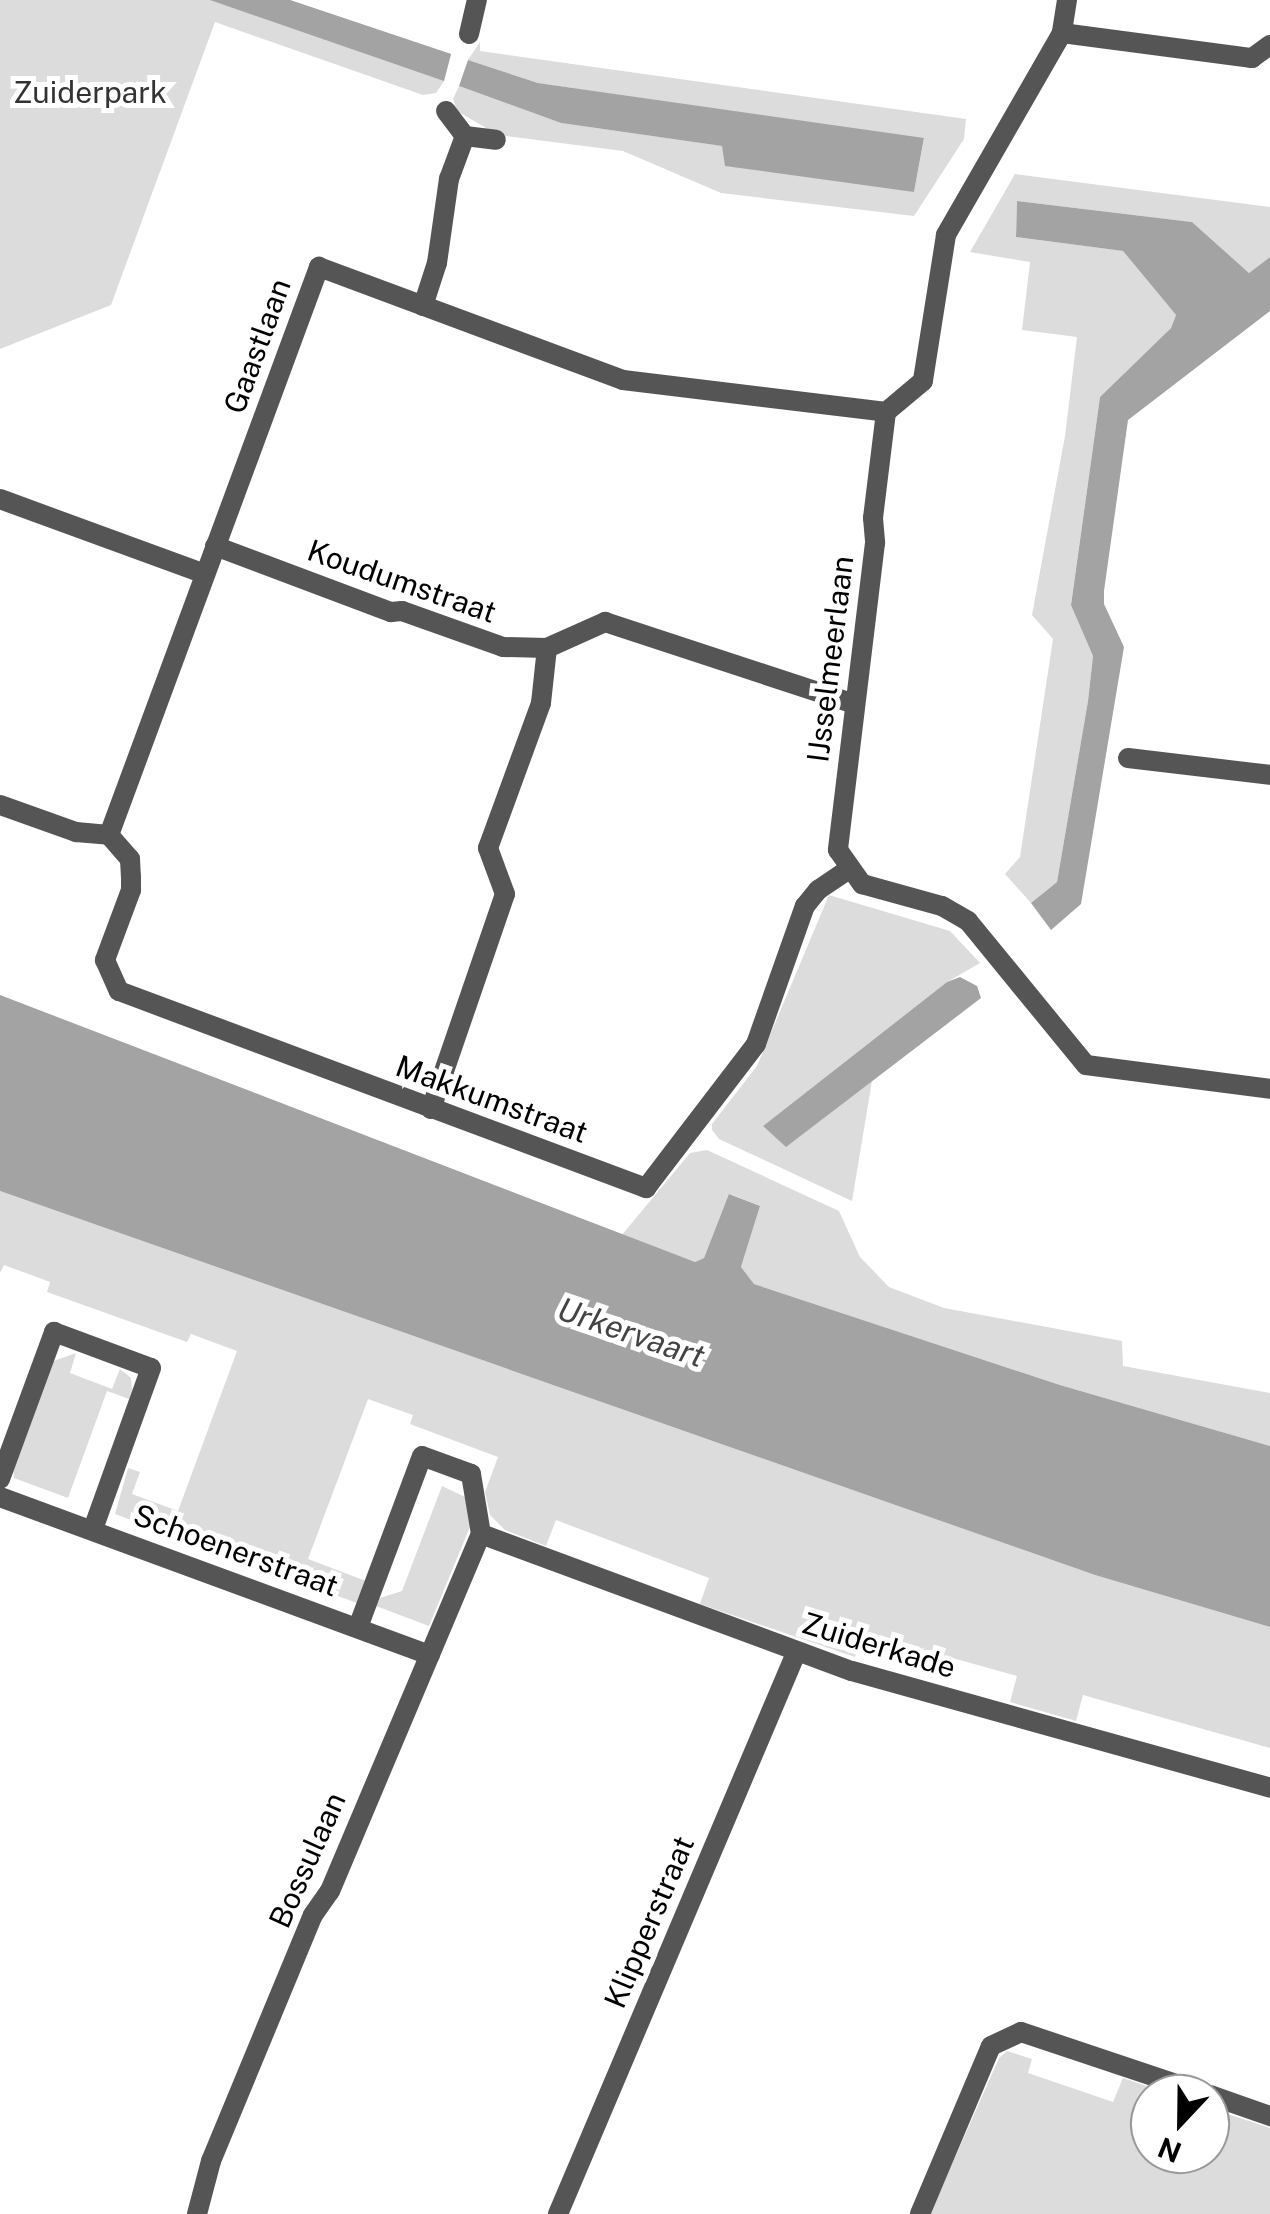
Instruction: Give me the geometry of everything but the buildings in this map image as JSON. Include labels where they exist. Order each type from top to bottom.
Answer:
[{"type":"street","points":[[469,34],[477,0]]},
{"type":"street","points":[[886,412],[923,381],[946,235],[1062,33],[1067,0]]},
{"type":"street","points":[[1062,33],[1252,58],[1270,45]]},
{"type":"street","points":[[446,112],[466,136],[496,140]]},
{"type":"street","points":[[423,306],[437,263],[449,179],[466,136]]},
{"type":"street","name":"Gaastlaan","points":[[109,835],[319,267],[623,380],[886,412]]},
{"type":"street","name":"IJsselmeerlaan","points":[[848,870],[837,840],[875,542],[873,518],[886,412]]},
{"type":"street","points":[[0,499],[204,574]]},
{"type":"street","name":"Koudumstraat","points":[[215,546],[391,612],[402,610],[503,647],[546,648],[605,622],[854,704]]},
{"type":"street","points":[[431,1109],[506,894],[488,848],[542,703],[546,648]]},
{"type":"street","points":[[1128,758],[1270,775]]},
{"type":"street","points":[[0,805],[76,832],[109,835]]},
{"type":"street","name":"Makkumstraat","points":[[109,835],[130,859],[132,877],[131,890],[105,960],[119,990],[646,1188],[756,1044],[805,906],[818,890],[848,870]]},
{"type":"street","points":[[848,870],[862,884],[942,906],[968,921],[1062,1042],[1086,1065],[1270,1089]]},
{"type":"street","name":"Schoenerstraat","points":[[0,1479],[54,1332],[151,1368],[93,1529]]},
{"type":"street","name":"Schoenerstraat","points":[[358,1626],[422,1456],[470,1474],[481,1534]]},
{"type":"street","name":"Schoenerstraat","points":[[0,1496],[430,1655]]},
{"type":"street","name":"Zuiderkade","points":[[481,1534],[796,1653],[1270,1788]]},
{"type":"street","name":"Bossulaan","points":[[197,2214],[211,2161],[481,1534]]},
{"type":"street","name":"Klipperstraat","points":[[558,2214],[796,1653]]},
{"type":"street","points":[[920,2214],[991,2046],[1021,2032],[1146,2074]]},
{"type":"street","points":[[1230,2102],[1270,2116]]},
{"type":"green space","name":"Zuiderpark","points":[[0,0],[290,0],[451,54],[444,81],[436,93],[423,95],[215,22],[111,305],[0,349]]},
{"type":"green space","points":[[480,42],[480,51],[966,119],[964,139],[914,216],[721,193],[623,151],[498,135],[457,111],[453,99],[459,86],[561,123],[723,146],[914,192],[924,139],[538,83],[468,60]]},
{"type":"green space","points":[[1015,174],[1270,207],[1270,257],[1249,273],[1192,222],[1017,201],[1016,237],[1123,251],[1176,315],[1171,328],[1100,397],[1071,604],[1093,656],[1088,701],[1057,882],[1031,903],[1005,874],[1020,857],[1053,639],[1032,615],[1065,436],[1077,337],[1022,330],[1030,262],[970,252]]},
{"type":"green space","points":[[829,895],[950,931],[980,963],[947,982],[763,1126],[786,1146],[872,1081],[852,1201],[719,1139],[712,1130],[712,1124],[757,1066]]},
{"type":"green space","points":[[707,1150],[839,1211],[860,1257],[889,1287],[944,1308],[1122,1341],[1123,1366],[1270,1393],[1270,1446],[1060,1385],[754,1284],[741,1267],[760,1206],[730,1194],[704,1258],[695,1262],[621,1236],[690,1153]]},
{"type":"green space","points":[[0,1191],[1095,1575],[1270,1627],[1270,1748],[1083,1695],[1076,1721],[1010,1702],[1017,1676],[863,1633],[855,1657],[700,1604],[709,1578],[556,1520],[546,1546],[505,1530],[490,1515],[485,1492],[498,1457],[410,1424],[413,1415],[368,1399],[308,1559],[366,1581],[357,1603],[198,1545],[202,1531],[190,1527],[185,1540],[115,1514],[128,1468],[140,1472],[132,1494],[178,1511],[237,1351],[191,1334],[187,1342],[47,1292],[50,1282],[4,1265],[0,1273]]},
{"type":"green space","points":[[76,1353],[70,1373],[112,1389],[120,1369],[131,1378],[132,1389],[129,1399],[107,1391],[68,1498],[14,1478],[13,1467],[51,1362]]},
{"type":"green space","points":[[442,1486],[465,1497],[470,1527],[429,1626],[376,1606],[380,1598],[402,1591]]},
{"type":"green space","points":[[1007,2051],[1032,2059],[1028,2073],[1113,2102],[1123,2078],[1130,2080],[1130,2174],[1230,2174],[1230,2115],[1270,2128],[1270,2214],[930,2214],[999,2058]]},
{"type":"water","points":[[210,0],[290,0],[451,54],[444,81]]},
{"type":"water","points":[[468,60],[538,83],[924,138],[914,192],[725,166],[722,146],[561,123],[459,86]]},
{"type":"water","points":[[1017,201],[1192,222],[1249,273],[1270,257],[1270,311],[1128,420],[1104,591],[1104,604],[1124,647],[1081,904],[1051,930],[1031,903],[1057,882],[1088,701],[1093,656],[1071,605],[1100,397],[1171,328],[1176,315],[1123,251],[1016,237]]},
{"type":"water","points":[[960,977],[977,986],[981,998],[786,1147],[763,1126],[947,982]]},
{"type":"water","name":"Urkervaart","points":[[0,995],[695,1262],[704,1258],[729,1194],[760,1206],[741,1267],[754,1284],[1060,1385],[1270,1446],[1270,1627],[1095,1575],[0,1191]]}]
